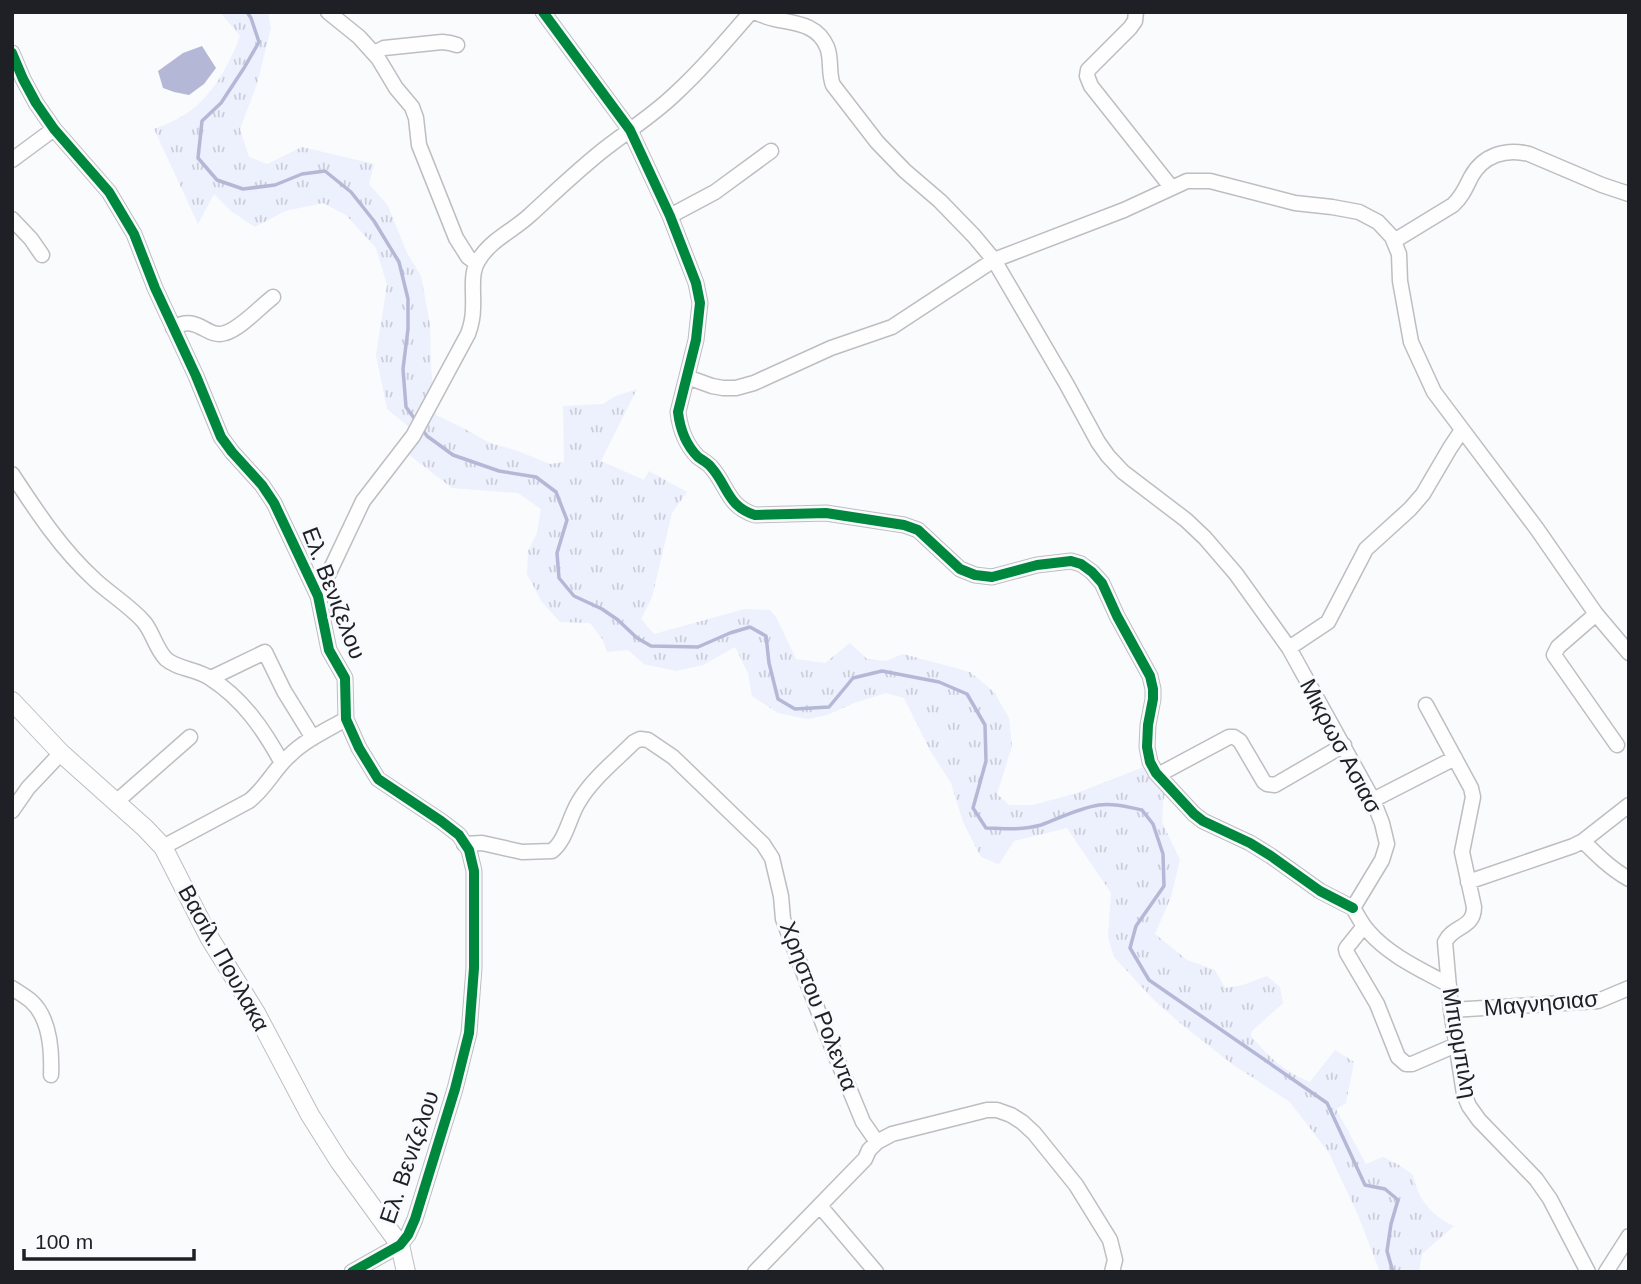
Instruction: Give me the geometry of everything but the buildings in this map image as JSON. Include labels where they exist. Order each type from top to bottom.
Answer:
[{"type":"main road","name":"Βασίλ. Πουλακα","points":[[12,701],[61,753],[163,847],[209,937],[256,1013],[310,1115],[339,1161],[400,1245]]},
{"type":"main road","points":[[400,1245],[406,1272]]},
{"type":"street","points":[[328,12],[359,37],[379,58],[396,88],[412,107],[419,145],[456,238],[468,257],[476,263]]},
{"type":"street","points":[[543,12],[630,130],[670,216],[696,283],[700,303],[696,340],[678,412],[679,424],[691,449],[710,466],[736,505],[755,514],[826,513],[904,525],[918,530],[960,569],[975,575],[992,577],[1037,565],[1071,561],[1081,564],[1102,583],[1150,676],[1153,699],[1147,747],[1150,762],[1158,775],[1203,821],[1250,843],[1321,891],[1353,908],[1370,934],[1400,958],[1449,985]]},
{"type":"street","points":[[318,596],[363,501],[413,436],[468,334],[472,322],[476,263],[496,240],[523,222],[600,153],[673,96],[753,12]]},
{"type":"street","name":"Μικρωσ Ασιασ","points":[[753,12],[775,20],[798,23],[820,37],[827,47],[833,85],[877,142],[940,201],[993,260],[1098,442],[1116,466],[1205,538],[1236,574],[1289,648],[1373,800],[1382,823],[1387,844],[1382,860],[1353,908]]},
{"type":"street","points":[[1136,12],[1135,21],[1130,28],[1088,70],[1087,76],[1091,86],[1171,187]]},
{"type":"street","points":[[373,53],[384,48],[442,42],[457,45]]},
{"type":"street","name":"Ελ. Βενιζελου","points":[[12,53],[36,103],[54,129],[109,192],[134,234],[221,437],[274,503],[318,596],[330,650],[345,678],[346,719],[359,748],[378,779],[459,835],[469,850],[474,871],[474,968],[468,1033],[455,1089],[415,1219],[400,1245]]},
{"type":"street","points":[[12,160],[54,129]]},
{"type":"street","points":[[670,216],[715,192],[771,151]]},
{"type":"street","points":[[1394,241],[1458,201],[1473,173],[1496,154],[1518,151],[1529,154],[1629,194]]},
{"type":"street","points":[[687,377],[723,388],[754,383],[831,348],[892,327],[993,260],[1124,210],[1187,181],[1210,181],[1295,203],[1332,206],[1359,212],[1378,222],[1394,241],[1399,254],[1400,281],[1411,342],[1434,392],[1537,529],[1596,614],[1629,653]]},
{"type":"street","points":[[15,226],[42,254]]},
{"type":"street","points":[[173,328],[186,322],[214,333],[227,333],[273,297]]},
{"type":"street","points":[[1289,648],[1328,622],[1366,549],[1423,494],[1462,430]]},
{"type":"street","points":[[12,474],[47,527],[94,579],[144,622],[164,657],[211,678],[247,708],[282,763]]},
{"type":"street","points":[[1596,614],[1558,647],[1554,655],[1617,745]]},
{"type":"street","points":[[211,678],[265,652],[284,691],[313,738]]},
{"type":"street","points":[[1426,705],[1471,788],[1473,797],[1462,852],[1468,882],[1573,846],[1629,806]]},
{"type":"street","points":[[163,847],[249,801],[259,793],[290,755],[346,719]]},
{"type":"street","points":[[116,802],[190,737]]},
{"type":"street","points":[[1158,775],[1229,737],[1234,737],[1240,741],[1264,782],[1271,786],[1344,746]]},
{"type":"street","name":"Χρηστου Ρολεντα","points":[[464,844],[482,843],[522,852],[552,851],[559,843],[578,801],[634,742],[640,739],[648,740],[673,757],[763,845],[772,858],[783,919],[802,971],[863,1122],[877,1142]]},
{"type":"street","points":[[12,811],[28,788],[61,753]]},
{"type":"street","points":[[1373,800],[1455,758]]},
{"type":"street","points":[[1583,841],[1602,861],[1629,879]]},
{"type":"street","name":"Μπιρμπιλη","points":[[1468,882],[1474,916],[1448,935],[1445,942],[1451,1010],[1464,1094],[1479,1120],[1536,1179],[1550,1199],[1588,1272]]},
{"type":"street","points":[[1364,926],[1348,946],[1347,953],[1377,1004],[1398,1057],[1402,1062],[1412,1064],[1456,1045]]},
{"type":"street","points":[[12,988],[30,999],[37,1007],[51,1049],[51,1075]]},
{"type":"street","name":"Μαγνησιασ","points":[[1451,1010],[1598,1001],[1629,988]]},
{"type":"street","points":[[755,1272],[865,1159],[877,1142],[892,1134],[987,1110],[997,1110],[1011,1115],[1034,1133],[1076,1185],[1110,1240],[1115,1260],[1112,1272]]},
{"type":"street","points":[[820,1206],[876,1272]]},
{"type":"street","points":[[1606,1272],[1629,1236]]},
{"type":"street","points":[[352,1272],[400,1245]]},
{"type":"green space","points":[[220,12],[268,12],[271,28],[257,84],[240,129],[249,157],[267,164],[302,147],[374,164],[369,184],[388,206],[407,253],[421,276],[430,324],[436,415],[490,443],[550,464],[564,462],[563,406],[603,404],[637,389],[601,461],[644,480],[649,471],[687,492],[672,513],[652,597],[641,619],[654,634],[745,609],[770,610],[796,659],[825,663],[850,643],[867,659],[886,661],[903,654],[970,672],[994,692],[1009,718],[1012,746],[997,794],[1009,805],[1033,805],[1077,793],[1159,761],[1169,776],[1162,822],[1180,860],[1171,897],[1155,934],[1187,960],[1215,970],[1225,988],[1267,976],[1280,987],[1283,1003],[1252,1031],[1251,1036],[1285,1069],[1310,1082],[1335,1050],[1354,1062],[1346,1103],[1336,1109],[1366,1164],[1383,1157],[1399,1165],[1413,1175],[1418,1192],[1432,1212],[1454,1226],[1422,1254],[1419,1272],[1380,1272],[1358,1215],[1329,1153],[1290,1102],[1232,1064],[1180,1023],[1153,999],[1114,957],[1108,937],[1111,893],[1067,828],[1014,841],[999,864],[981,857],[963,822],[951,783],[931,752],[904,698],[886,693],[827,715],[808,719],[778,713],[752,696],[748,673],[735,647],[703,665],[676,671],[644,664],[628,650],[607,652],[603,640],[590,623],[560,622],[542,602],[527,574],[528,551],[537,533],[541,509],[518,493],[452,488],[399,447],[409,427],[387,409],[376,355],[387,285],[376,248],[346,215],[323,203],[285,211],[255,227],[231,211],[214,194],[198,224],[154,129],[194,108],[211,90],[225,69],[240,36]]},
{"type":"water","points":[[202,46],[216,68],[204,84],[189,95],[163,88],[158,71],[183,53]]},
{"type":"waterway","points":[[247,12],[259,42],[221,103],[202,121],[198,158],[217,180],[243,189],[275,185],[302,174],[325,171],[351,192],[374,221],[399,262],[408,299],[408,329],[403,369],[406,407],[417,422]]},
{"type":"waterway","points":[[421,428],[427,436],[453,455],[499,471],[536,477],[556,492],[567,520],[557,553],[559,578],[574,596],[602,609],[651,646],[698,647],[750,627],[766,636],[769,663],[778,699],[795,709],[829,707],[853,678],[882,671],[939,682],[967,694],[985,725],[986,761],[973,808],[986,828],[1034,827],[1099,805],[1142,810],[1153,824],[1163,854],[1164,886],[1136,926],[1130,948],[1149,980],[1327,1103],[1365,1185],[1385,1189],[1398,1200],[1387,1251],[1393,1272]]},
{"type":"cycle path","points":[[543,12],[630,130],[670,216],[696,283],[700,303],[696,340],[678,412],[680,425],[690,447],[717,474],[733,501],[755,515],[826,513],[904,525],[918,530],[960,569],[975,575],[992,577],[1037,565],[1071,561],[1081,564],[1102,583],[1150,676],[1153,699],[1147,747],[1156,773],[1203,821],[1250,843],[1320,891],[1353,908]]},
{"type":"cycle path","points":[[12,53],[36,103],[54,129],[109,192],[134,234],[221,437],[274,503],[318,596],[329,650],[345,678],[346,719],[359,748],[378,779],[459,835],[469,850],[474,871],[474,968],[469,1033],[455,1089],[408,1235],[400,1245],[352,1272]]}]
